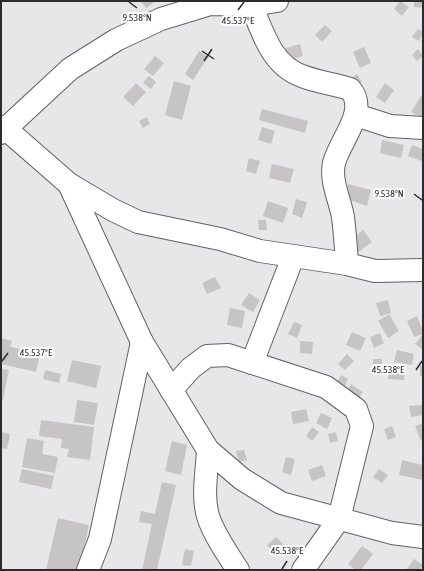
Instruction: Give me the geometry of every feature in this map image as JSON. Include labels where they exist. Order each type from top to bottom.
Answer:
[{"type":"street","points":[[277,1],[251,5],[210,4],[161,19],[116,40],[70,69],[3,130],[69,184],[113,210],[138,222],[220,239],[260,251],[347,264],[375,271],[423,270]]},
{"type":"street","points":[[251,5],[268,44],[277,59],[287,69],[301,76],[350,89],[355,95],[357,104],[356,114],[339,149],[334,164],[334,181],[343,216],[347,264]]},
{"type":"street","points":[[356,114],[390,126],[423,128]]},
{"type":"street","points":[[69,184],[142,342],[208,450],[242,479],[281,503],[392,533],[423,537]]},
{"type":"street","points":[[252,363],[293,257]]},
{"type":"street","points":[[88,570],[100,540],[142,342]]},
{"type":"street","points":[[172,390],[191,368],[207,356],[228,355],[326,387],[356,408],[362,426],[339,519],[303,570]]},
{"type":"street","points":[[208,450],[205,493],[208,515],[226,553],[238,570]]},
{"type":"building","points":[[141,1],[156,1],[146,8]]},
{"type":"building","points":[[400,1],[409,7],[402,16],[394,9]]},
{"type":"building","points":[[414,1],[423,1],[423,8],[414,7]]},
{"type":"building","points":[[325,25],[332,31],[322,42],[315,35]]},
{"type":"building","points":[[418,29],[423,32],[419,41],[412,37]]},
{"type":"building","points":[[300,44],[303,56],[287,61],[283,49]]},
{"type":"building","points":[[364,47],[371,63],[360,68],[353,52]]},
{"type":"building","points":[[418,49],[423,56],[417,61],[412,55]]},
{"type":"building","points":[[199,51],[208,57],[193,80],[185,74]]},
{"type":"building","points":[[155,56],[164,63],[153,76],[144,69]]},
{"type":"building","points":[[357,74],[362,82],[353,87],[349,80]]},
{"type":"building","points":[[149,76],[156,82],[151,89],[143,83]]},
{"type":"building","points":[[174,81],[191,86],[182,120],[165,115]]},
{"type":"building","points":[[136,83],[146,92],[133,106],[123,97]]},
{"type":"building","points":[[385,83],[394,90],[385,103],[376,97]]},
{"type":"building","points":[[421,96],[423,97],[423,114],[421,117],[411,112]]},
{"type":"building","points":[[262,109],[308,121],[305,133],[259,120]]},
{"type":"building","points":[[147,117],[150,124],[143,128],[139,121]]},
{"type":"building","points":[[262,127],[275,131],[271,144],[258,140]]},
{"type":"building","points":[[382,140],[404,145],[401,158],[380,153]]},
{"type":"building","points":[[412,145],[423,149],[422,161],[408,156]]},
{"type":"building","points":[[249,158],[260,161],[256,174],[246,171]]},
{"type":"building","points":[[272,164],[294,169],[290,183],[269,178]]},
{"type":"building","points":[[348,184],[371,190],[367,206],[344,198]]},
{"type":"building","points":[[296,199],[307,202],[302,218],[292,214]]},
{"type":"building","points":[[268,201],[288,208],[283,223],[263,216]]},
{"type":"building","points":[[258,220],[266,220],[267,230],[259,230]]},
{"type":"building","points":[[363,230],[372,242],[357,253],[348,242]]},
{"type":"building","points":[[215,277],[221,288],[207,294],[202,283]]},
{"type":"building","points":[[249,293],[260,300],[253,312],[241,305]]},
{"type":"building","points":[[388,300],[391,313],[380,316],[376,303]]},
{"type":"building","points":[[230,308],[245,311],[242,328],[227,325]]},
{"type":"building","points":[[389,314],[399,331],[388,338],[378,321]]},
{"type":"building","points":[[417,316],[423,334],[414,337],[407,321]]},
{"type":"building","points":[[294,322],[302,325],[297,338],[288,334]]},
{"type":"building","points":[[352,332],[366,338],[360,351],[346,345]]},
{"type":"building","points":[[380,333],[384,343],[374,348],[370,337]]},
{"type":"building","points":[[423,334],[423,350],[415,344]]},
{"type":"building","points":[[1,338],[12,341],[10,347],[40,353],[36,372],[1,364]]},
{"type":"building","points":[[300,341],[313,342],[312,354],[300,353]]},
{"type":"building","points":[[397,350],[414,354],[412,365],[394,362]]},
{"type":"building","points":[[347,354],[354,361],[345,370],[338,364]]},
{"type":"building","points":[[373,359],[382,359],[382,372],[373,372]]},
{"type":"building","points":[[72,360],[101,366],[96,388],[67,381]]},
{"type":"building","points":[[420,366],[423,366],[423,376],[420,376]]},
{"type":"building","points":[[1,369],[9,370],[3,400],[1,400]]},
{"type":"building","points":[[45,370],[61,374],[59,383],[43,379]]},
{"type":"building","points":[[388,370],[405,371],[404,380],[388,379]]},
{"type":"building","points":[[341,375],[348,379],[344,387],[337,382]]},
{"type":"building","points":[[351,384],[363,392],[357,400],[346,392]]},
{"type":"building","points":[[77,400],[98,403],[94,425],[74,422]]},
{"type":"building","points":[[422,405],[423,415],[411,417],[409,406]]},
{"type":"building","points":[[306,409],[309,421],[293,424],[291,412]]},
{"type":"building","points":[[321,413],[332,418],[327,429],[316,423]]},
{"type":"building","points":[[41,420],[94,427],[90,460],[67,457],[69,449],[61,448],[62,439],[39,436]]},
{"type":"building","points":[[423,423],[423,440],[421,441],[415,426]]},
{"type":"building","points":[[392,426],[396,437],[388,440],[384,429]]},
{"type":"building","points":[[312,427],[319,432],[312,441],[306,436]]},
{"type":"building","points":[[1,432],[10,434],[7,449],[1,448]]},
{"type":"building","points":[[336,432],[338,441],[330,443],[328,434]]},
{"type":"building","points":[[27,438],[44,441],[42,454],[58,457],[55,473],[22,467]]},
{"type":"building","points":[[172,441],[187,445],[181,475],[165,471]]},
{"type":"building","points":[[244,450],[247,460],[239,462],[236,451]]},
{"type":"building","points":[[286,457],[295,459],[291,475],[282,472]]},
{"type":"building","points":[[402,460],[423,465],[423,480],[399,475]]},
{"type":"building","points":[[322,465],[326,476],[312,481],[308,470]]},
{"type":"building","points":[[22,469],[54,476],[51,489],[19,482]]},
{"type":"building","points":[[379,469],[388,475],[382,483],[373,477]]},
{"type":"building","points":[[162,482],[176,485],[157,570],[142,570],[152,524],[139,522],[141,511],[155,514]]},
{"type":"building","points":[[58,518],[89,525],[79,570],[46,570]]},
{"type":"building","points":[[276,537],[286,547],[277,556],[267,545]]},
{"type":"building","points":[[362,546],[373,554],[361,570],[356,570],[348,564]]},
{"type":"building","points":[[185,549],[194,551],[191,566],[182,565]]},
{"type":"building","points":[[414,559],[423,565],[420,570],[406,570]]}]
